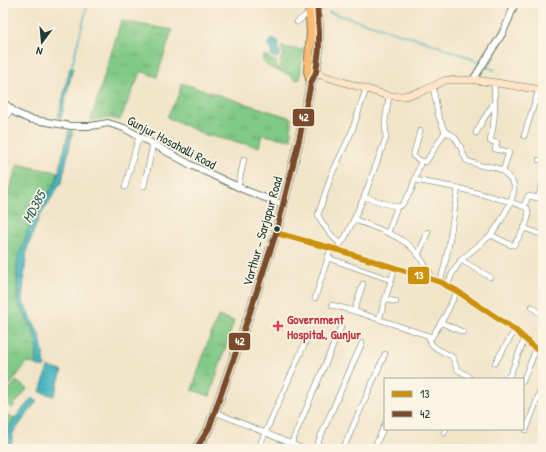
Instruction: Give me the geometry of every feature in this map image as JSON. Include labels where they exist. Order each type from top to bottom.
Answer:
[{"type":"main road","name":"Varthur - Sarjapur Road","points":[[196,449],[206,434],[215,412],[247,321],[284,205],[311,83],[311,32],[309,3]]},
{"type":"main road","name":"Varthur - Sarjapur Road","points":[[312,72],[319,49],[317,3]]},
{"type":"main road","points":[[312,72],[390,96],[404,96],[421,92],[446,80],[472,80],[541,90]]},
{"type":"street","points":[[472,80],[495,46],[505,28],[515,3]]},
{"type":"street","points":[[297,22],[306,15],[310,17]]},
{"type":"street","points":[[494,83],[495,115],[490,141],[497,143],[495,149],[509,152],[503,171]]},
{"type":"street","points":[[433,86],[438,115],[445,132],[458,140],[467,161],[482,166],[494,167],[503,171],[514,185],[510,202],[499,224],[491,235],[461,260],[452,274],[447,286]]},
{"type":"street","points":[[339,247],[323,226],[318,215],[330,176],[348,141],[366,89]]},
{"type":"street","points":[[524,136],[541,90]]},
{"type":"street","points":[[339,247],[344,240],[364,197],[386,138],[385,122],[390,96]]},
{"type":"street","name":"Gunjur Hosahalli Road","points":[[3,102],[11,109],[29,118],[71,126],[91,126],[108,123],[124,128],[191,165],[238,187],[284,205]]},
{"type":"street","points":[[476,133],[494,103]]},
{"type":"street","points":[[3,123],[11,109]]},
{"type":"street","points":[[420,131],[413,156],[426,162],[445,132]]},
{"type":"street","points":[[125,187],[139,136]]},
{"type":"street","points":[[144,186],[153,144]]},
{"type":"street","points":[[238,187],[244,159]]},
{"type":"street","points":[[364,197],[397,207],[402,205],[411,191],[421,161]]},
{"type":"street","points":[[415,180],[458,188],[524,206],[528,212],[524,228],[513,245],[491,235]]},
{"type":"street","points":[[524,206],[528,196],[538,198],[543,182]]},
{"type":"street","points":[[438,281],[443,271],[458,188]]},
{"type":"street","points":[[388,233],[397,207]]},
{"type":"street","points":[[354,219],[404,241],[414,250],[438,281]]},
{"type":"street","points":[[524,228],[543,234]]},
{"type":"street","points":[[418,255],[428,232]]},
{"type":"street","points":[[276,233],[331,248],[339,247],[394,268],[438,281],[457,291],[515,330],[543,355]]},
{"type":"street","points":[[315,298],[331,248]]},
{"type":"street","points":[[328,258],[391,280]]},
{"type":"street","points":[[461,260],[490,276]]},
{"type":"street","points":[[379,319],[394,268]]},
{"type":"street","points":[[443,271],[452,274]]},
{"type":"street","points":[[354,311],[363,284]]},
{"type":"street","points":[[332,305],[432,337],[442,323],[457,291]]},
{"type":"street","points":[[385,299],[396,302]]},
{"type":"street","points":[[532,307],[543,316]]},
{"type":"street","points":[[442,323],[463,332]]},
{"type":"street","points":[[290,446],[341,327]]},
{"type":"street","points":[[495,363],[515,330]]},
{"type":"street","points":[[258,449],[309,334]]},
{"type":"street","points":[[429,336],[430,343],[434,347],[452,357],[457,369],[469,376],[470,378]]},
{"type":"street","points":[[506,378],[510,375],[525,338]]},
{"type":"street","points":[[315,449],[362,343]]},
{"type":"street","points":[[524,379],[536,349]]},
{"type":"street","points":[[344,449],[385,354]]},
{"type":"street","points":[[526,430],[543,384]]},
{"type":"street","points":[[215,412],[265,433],[290,446],[304,449]]},
{"type":"street","points":[[374,449],[384,426]]},
{"type":"green space","points":[[121,21],[172,30],[157,77],[141,71],[120,120],[109,118],[91,120]]},
{"type":"green space","points":[[281,47],[303,50],[300,79],[296,80],[287,74],[271,68],[262,59],[264,56],[268,56],[271,60],[276,61],[277,68],[281,67],[280,60],[284,54]]},
{"type":"green space","points":[[181,83],[291,118],[291,140],[262,135],[259,147],[206,135],[167,117],[179,95]]},
{"type":"green space","points":[[18,164],[58,172],[56,182],[28,229],[17,301],[34,333],[37,350],[36,365],[27,362],[10,385],[3,381],[3,196],[7,196]]},
{"type":"green space","points":[[218,316],[234,321],[210,396],[192,390]]},
{"type":"green space","points":[[16,381],[27,389],[12,408],[3,401],[3,397]]},
{"type":"green space","points":[[3,413],[16,418],[8,432],[5,449],[3,449]]},
{"type":"water","points":[[271,40],[276,40],[279,42],[278,49],[281,53],[279,57],[275,58],[271,56],[272,51],[268,45]]},
{"type":"water","points":[[70,67],[73,68],[61,119],[58,118]]},
{"type":"water","points":[[69,130],[73,131],[62,181],[39,218],[27,249],[22,300],[40,336],[45,365],[44,368],[36,365],[37,350],[34,333],[17,301],[17,262],[28,229],[56,182]]},
{"type":"water","points":[[48,367],[62,371],[54,396],[40,392]]},
{"type":"water","points":[[32,398],[37,401],[13,433],[11,449],[5,449],[5,441],[9,427]]},
{"type":"waterway","name":"MD385","points":[[71,69],[88,3]]},
{"type":"waterway","points":[[281,3],[301,8]]},
{"type":"waterway","points":[[329,12],[424,41],[468,57],[481,64]]},
{"type":"waterway","points":[[484,66],[495,70]]},
{"type":"transit line","name":"42","points":[[196,449],[209,428],[276,233],[299,140],[311,83],[316,72],[319,49],[317,3]]},
{"type":"transit line","name":"13","points":[[276,233],[338,250],[440,282],[457,291],[515,330],[543,355]]},
{"type":"place","name":"Government Hospital, Gunjur","points":[[278,326]]}]
